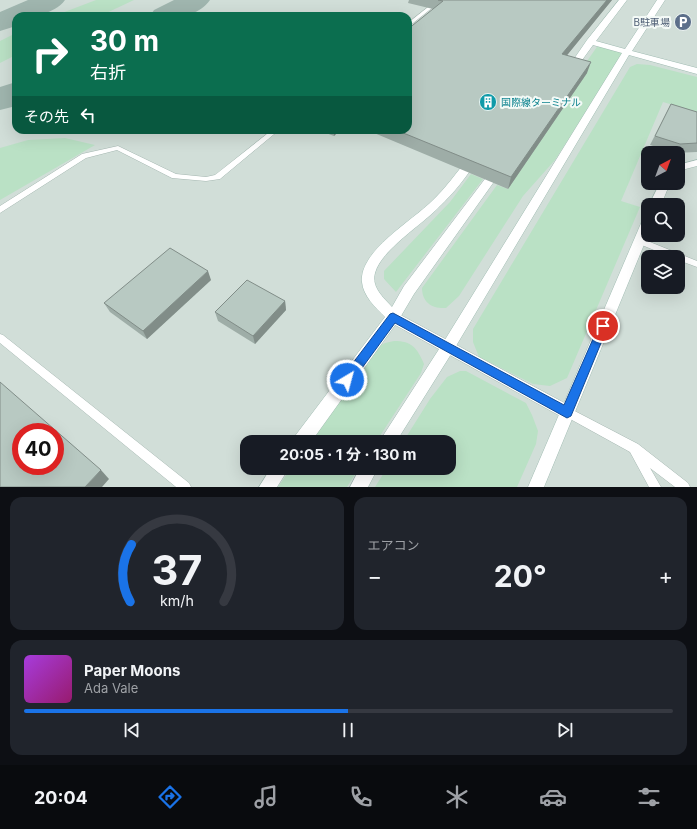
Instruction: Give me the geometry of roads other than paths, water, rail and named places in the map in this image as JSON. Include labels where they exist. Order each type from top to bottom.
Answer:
[{"type":"street","points":[[564,79],[619,4],[627,0]]},
{"type":"street","points":[[391,435],[448,347],[626,52],[661,0]]},
{"type":"street","points":[[590,42],[697,72]]},
{"type":"street","points":[[478,152],[435,204],[382,250],[370,267],[367,282],[376,297],[393,317],[567,412]]},
{"type":"street","points":[[306,435],[393,317],[409,290],[504,162]]},
{"type":"street","points":[[685,166],[697,163]]},
{"type":"street","points":[[536,487],[640,240]]},
{"type":"street","points":[[267,487],[276,475]]},
{"type":"street","points":[[358,487],[366,475]]},
{"type":"lane","points":[[412,22],[440,0]]},
{"type":"lane","points":[[0,210],[84,156],[118,148],[175,176],[206,179],[217,177],[271,134]]},
{"type":"lane","points":[[640,240],[697,264]]},
{"type":"lane","points":[[0,338],[185,487]]},
{"type":"lane","points":[[567,412],[634,448],[684,487]]},
{"type":"lane","points":[[634,448],[655,487]]},
{"type":"place","name":"B駐車場","points":[[683,22]]},
{"type":"place","name":"国際線ターミナル","points":[[488,102]]}]
